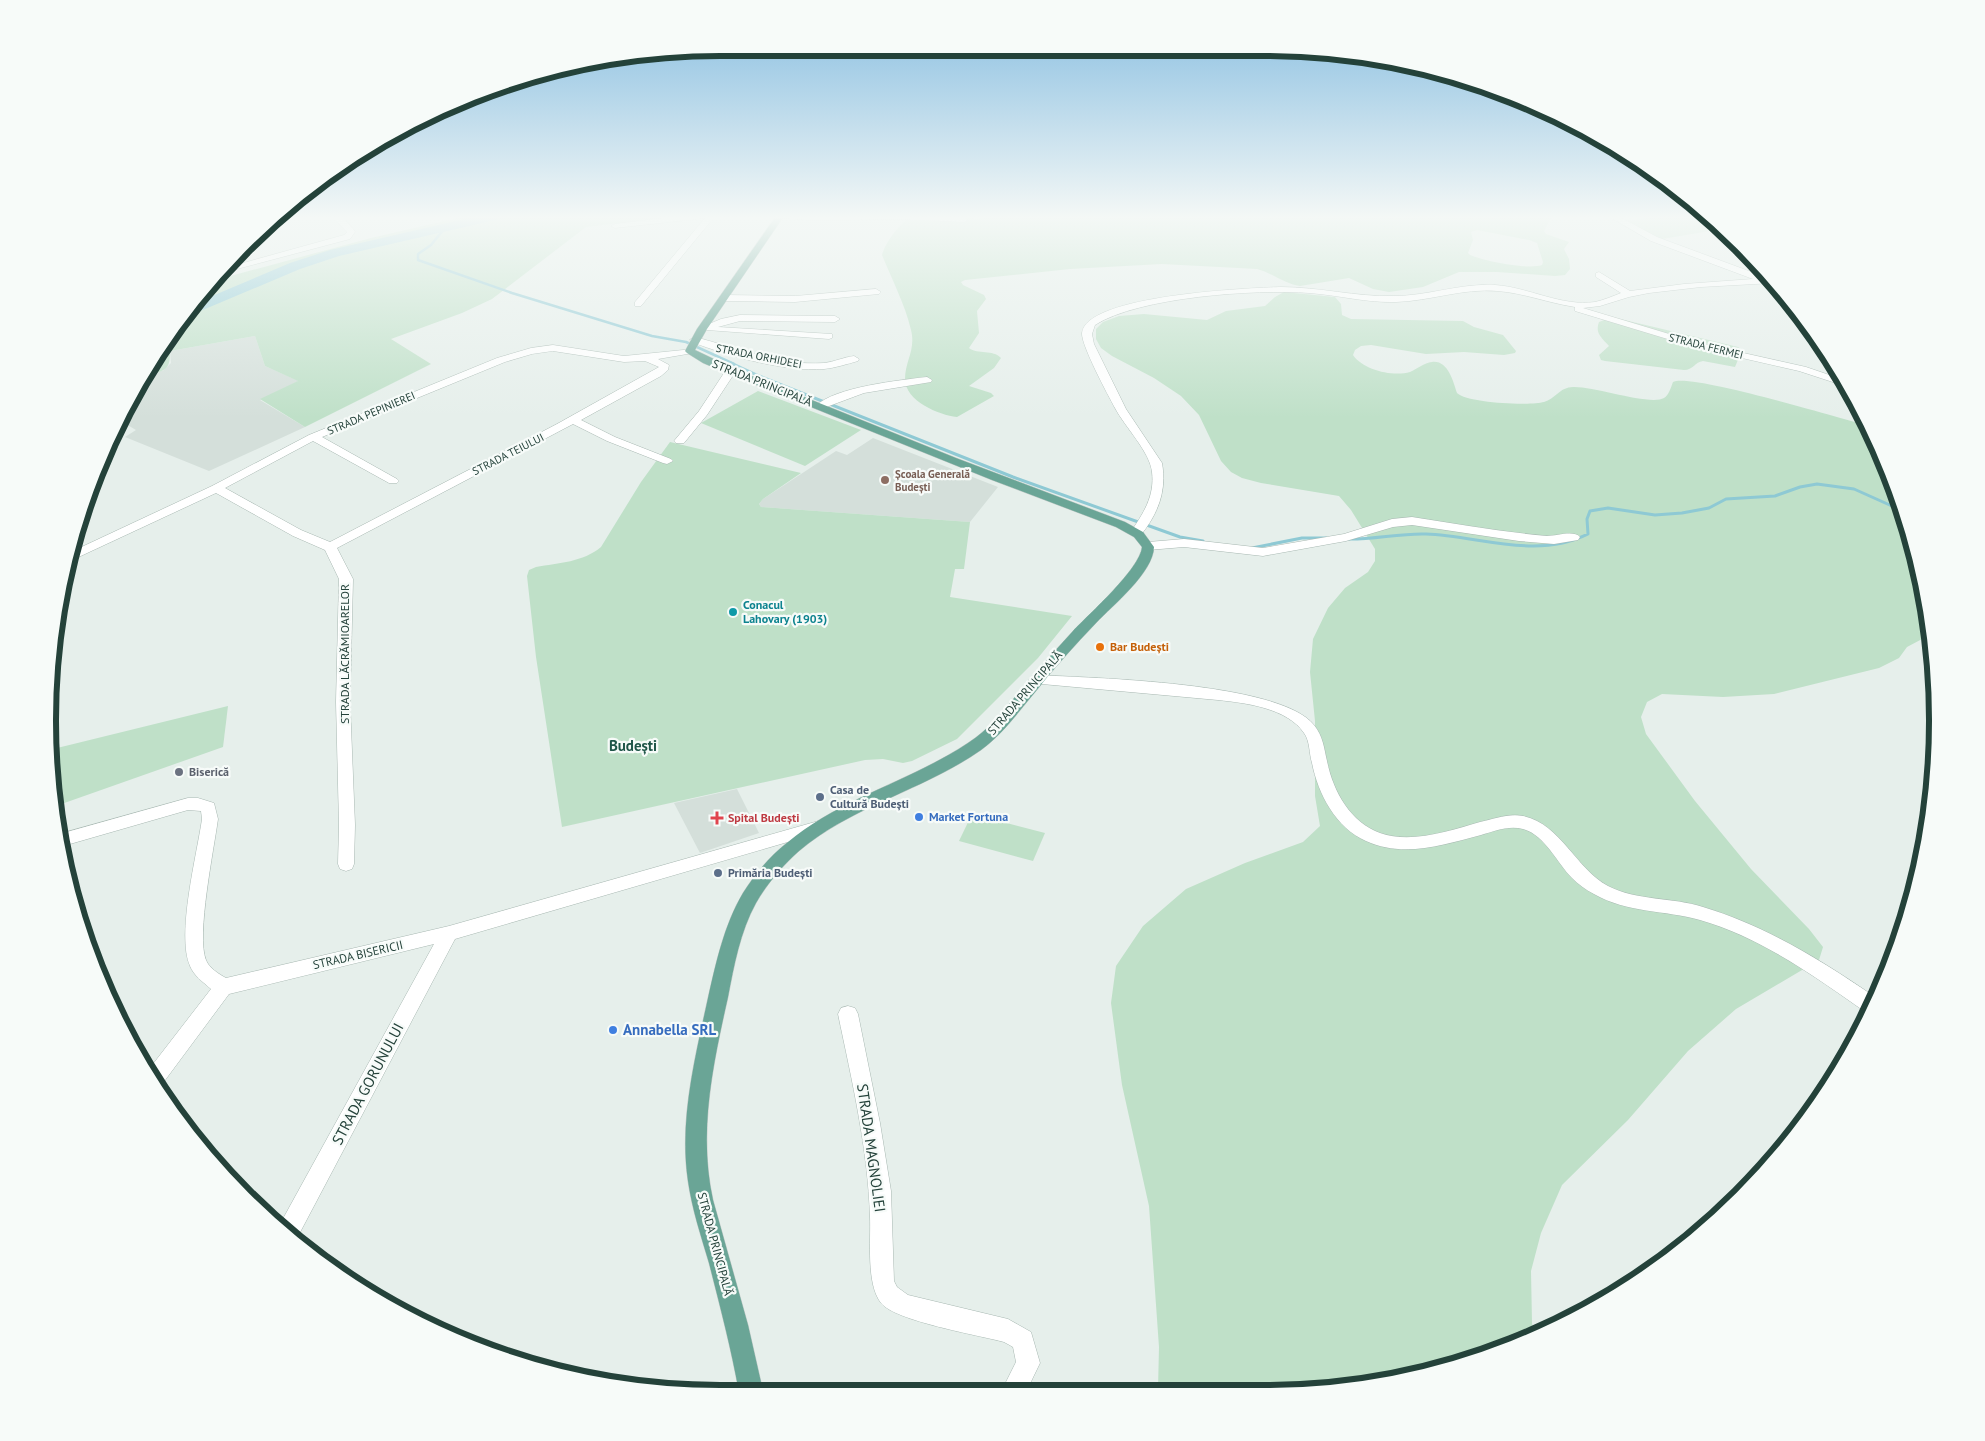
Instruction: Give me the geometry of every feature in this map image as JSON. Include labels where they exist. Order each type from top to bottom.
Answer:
[{"type":"main road","points":[[692,345],[733,283]]},
{"type":"main road","name":"STRADA PRINCIPALĂ","points":[[692,345],[707,361],[730,373],[825,404],[1033,492],[1126,527],[1141,528],[1148,546],[1145,561],[1036,680],[999,725],[965,754],[924,777],[823,825],[785,853],[759,883],[748,901],[732,943],[720,989],[699,1089],[696,1141],[698,1181],[704,1210],[739,1338],[749,1385]]},
{"type":"street","points":[[638,304],[655,283]]},
{"type":"street","points":[[1612,283],[1629,294]]},
{"type":"street","points":[[1141,528],[1156,498],[1159,474],[1156,463],[1121,410],[1089,344],[1088,329],[1095,320],[1101,317],[1121,309],[1148,302],[1283,290],[1396,298],[1496,288],[1570,304],[1599,304],[1629,294],[1735,283]]},
{"type":"street","points":[[723,298],[795,299],[876,292]]},
{"type":"street","name":"STRADA FERMEI","points":[[1570,304],[1587,312],[1690,343],[1802,369],[1835,380]]},
{"type":"street","points":[[702,329],[724,320],[740,318],[834,320]]},
{"type":"street","points":[[702,329],[829,336]]},
{"type":"street","name":"STRADA PEPINIEREI","points":[[78,554],[216,488],[312,437],[486,365],[530,351],[553,348],[609,358],[646,358],[692,345]]},
{"type":"street","name":"STRADA ORHIDEEI","points":[[692,345],[793,364],[824,366],[854,359]]},
{"type":"street","name":"STRADA TEIULUI","points":[[330,547],[573,420],[664,368],[664,365],[646,358]]},
{"type":"street","points":[[680,441],[704,413],[730,373]]},
{"type":"street","points":[[825,404],[844,394],[867,387],[927,380]]},
{"type":"street","points":[[573,420],[611,439],[667,461]]},
{"type":"street","points":[[312,437],[393,481]]},
{"type":"street","points":[[216,488],[297,533],[330,547]]},
{"type":"street","points":[[1148,546],[1184,543],[1263,552],[1346,537],[1392,523],[1412,521],[1519,537],[1554,540],[1574,536]]},
{"type":"street","name":"STRADA LĂCRĂMIOARELOR","points":[[330,547],[336,555],[346,580],[343,702],[347,825],[346,864]]},
{"type":"street","points":[[1036,680],[1143,686],[1229,696],[1288,712],[1307,726],[1316,744],[1326,784],[1346,820],[1372,837],[1399,844],[1452,836],[1498,824],[1519,821],[1528,824],[1538,829],[1554,844],[1576,871],[1601,890],[1621,899],[1697,912],[1733,924],[1790,953],[1866,1002]]},
{"type":"street","points":[[67,839],[188,804],[208,807],[210,819],[197,911],[195,957],[198,965],[223,987],[158,1074]]},
{"type":"street","name":"STRADA BISERICII","points":[[223,987],[449,933],[823,825]]},
{"type":"street","name":"STRADA GORUNULUI","points":[[291,1227],[449,933]]},
{"type":"street","name":"STRADA MAGNOLIEI","points":[[848,1014],[876,1162],[880,1191],[883,1281],[889,1295],[903,1305],[1008,1331],[1022,1340],[1028,1363],[1017,1385]]},
{"type":"shaded area","points":[[255,336],[265,366],[299,381],[260,400],[305,427],[209,471],[125,437],[136,430],[126,424],[154,374],[164,370],[171,363],[170,351]]},
{"type":"shaded area","name":"Școala Generală Budești","points":[[873,438],[998,487],[970,522],[761,507],[759,504],[763,499],[836,451],[847,455]]},
{"type":"shaded area","name":"Spital Budești","points":[[737,789],[759,833],[700,853],[674,803]]},
{"type":"green space","points":[[221,283],[513,283],[492,299],[462,313],[391,339],[431,364],[305,427],[260,399],[298,381],[265,366],[255,336],[170,351],[168,366],[154,374],[168,351]]},
{"type":"green space","points":[[894,283],[962,283],[984,295],[986,299],[977,311],[979,333],[969,348],[998,355],[1001,358],[994,368],[969,386],[991,393],[994,396],[957,417],[924,406],[911,394],[906,387],[905,373],[912,337],[902,301]]},
{"type":"green space","points":[[1290,283],[1317,283],[1300,286]]},
{"type":"green space","points":[[1360,283],[1432,283],[1423,287],[1389,292],[1373,289]]},
{"type":"green space","points":[[1284,292],[1335,297],[1341,304],[1342,315],[1351,319],[1463,321],[1474,327],[1503,335],[1516,351],[1515,353],[1504,355],[1464,352],[1426,354],[1371,345],[1361,346],[1355,350],[1353,355],[1364,365],[1379,371],[1395,374],[1410,372],[1426,364],[1438,362],[1449,372],[1457,393],[1473,399],[1513,404],[1536,403],[1544,402],[1565,389],[1573,387],[1594,389],[1647,400],[1657,400],[1666,397],[1673,382],[1685,381],[1736,390],[1858,423],[1878,466],[1906,549],[1916,591],[1923,638],[1907,647],[1899,658],[1879,668],[1774,694],[1723,697],[1662,694],[1647,702],[1641,717],[1646,734],[1695,801],[1751,869],[1809,929],[1823,947],[1819,960],[1736,1009],[1688,1051],[1628,1120],[1562,1185],[1541,1233],[1531,1271],[1533,1328],[1478,1349],[1436,1362],[1394,1372],[1351,1379],[1264,1385],[1158,1385],[1159,1347],[1149,1206],[1122,1085],[1111,1003],[1116,966],[1143,926],[1186,889],[1245,863],[1303,842],[1320,826],[1315,796],[1315,721],[1310,672],[1313,639],[1328,608],[1345,588],[1368,572],[1375,561],[1375,549],[1351,510],[1339,496],[1261,483],[1242,478],[1231,472],[1221,461],[1199,415],[1181,396],[1154,378],[1112,356],[1101,348],[1096,339],[1096,329],[1103,322],[1119,316],[1144,314],[1207,320],[1226,311],[1265,306]]},
{"type":"green space","points":[[1612,317],[1738,347],[1742,350],[1735,367],[1703,361],[1690,369],[1684,370],[1601,360],[1599,355],[1609,346],[1600,335],[1598,329],[1599,322]]},
{"type":"green space","points":[[758,391],[861,430],[805,466],[701,423]]},
{"type":"green space","points":[[670,442],[801,473],[763,499],[759,504],[761,507],[970,522],[964,569],[955,569],[950,597],[1072,616],[1038,658],[957,739],[912,761],[903,763],[883,759],[865,760],[562,827],[536,657],[527,576],[529,570],[536,567],[579,559],[601,547],[641,482]]},
{"type":"green space","points":[[228,706],[223,747],[62,804],[57,748]]},
{"type":"green space","points":[[972,814],[1045,833],[1033,861],[959,841]]},
{"type":"waterway","points":[[203,305],[254,283]]},
{"type":"waterway","points":[[484,283],[652,336],[686,342],[734,364]]},
{"type":"waterway","points":[[731,363],[759,376],[1013,477],[1180,537],[1203,541]]},
{"type":"waterway","points":[[1346,539],[1426,534],[1529,546],[1549,545],[1569,542],[1588,534],[1587,519],[1590,511],[1608,508],[1655,515],[1682,513],[1709,508],[1726,499],[1775,496],[1800,487],[1817,484],[1854,489],[1893,506]]},
{"type":"waterway","points":[[1252,548],[1302,538],[1326,538]]},
{"type":"place","name":"Școala Generală Budești","points":[[885,480]]},
{"type":"place","name":"Conacul Lahovary (1903)","points":[[733,612]]},
{"type":"place","name":"Bar Budești","points":[[1100,647]]},
{"type":"place","name":"Biserică","points":[[179,772]]},
{"type":"place","name":"Casa de Cultură Budești","points":[[820,797]]},
{"type":"place","name":"Market Fortuna","points":[[919,817]]},
{"type":"place","name":"Spital Budești","points":[[717,818]]},
{"type":"place","name":"Primăria Budești","points":[[718,873]]},
{"type":"place","name":"Annabella SRL","points":[[613,1030]]},
{"type":"district","name":"Budești","points":[[633,746]]}]
